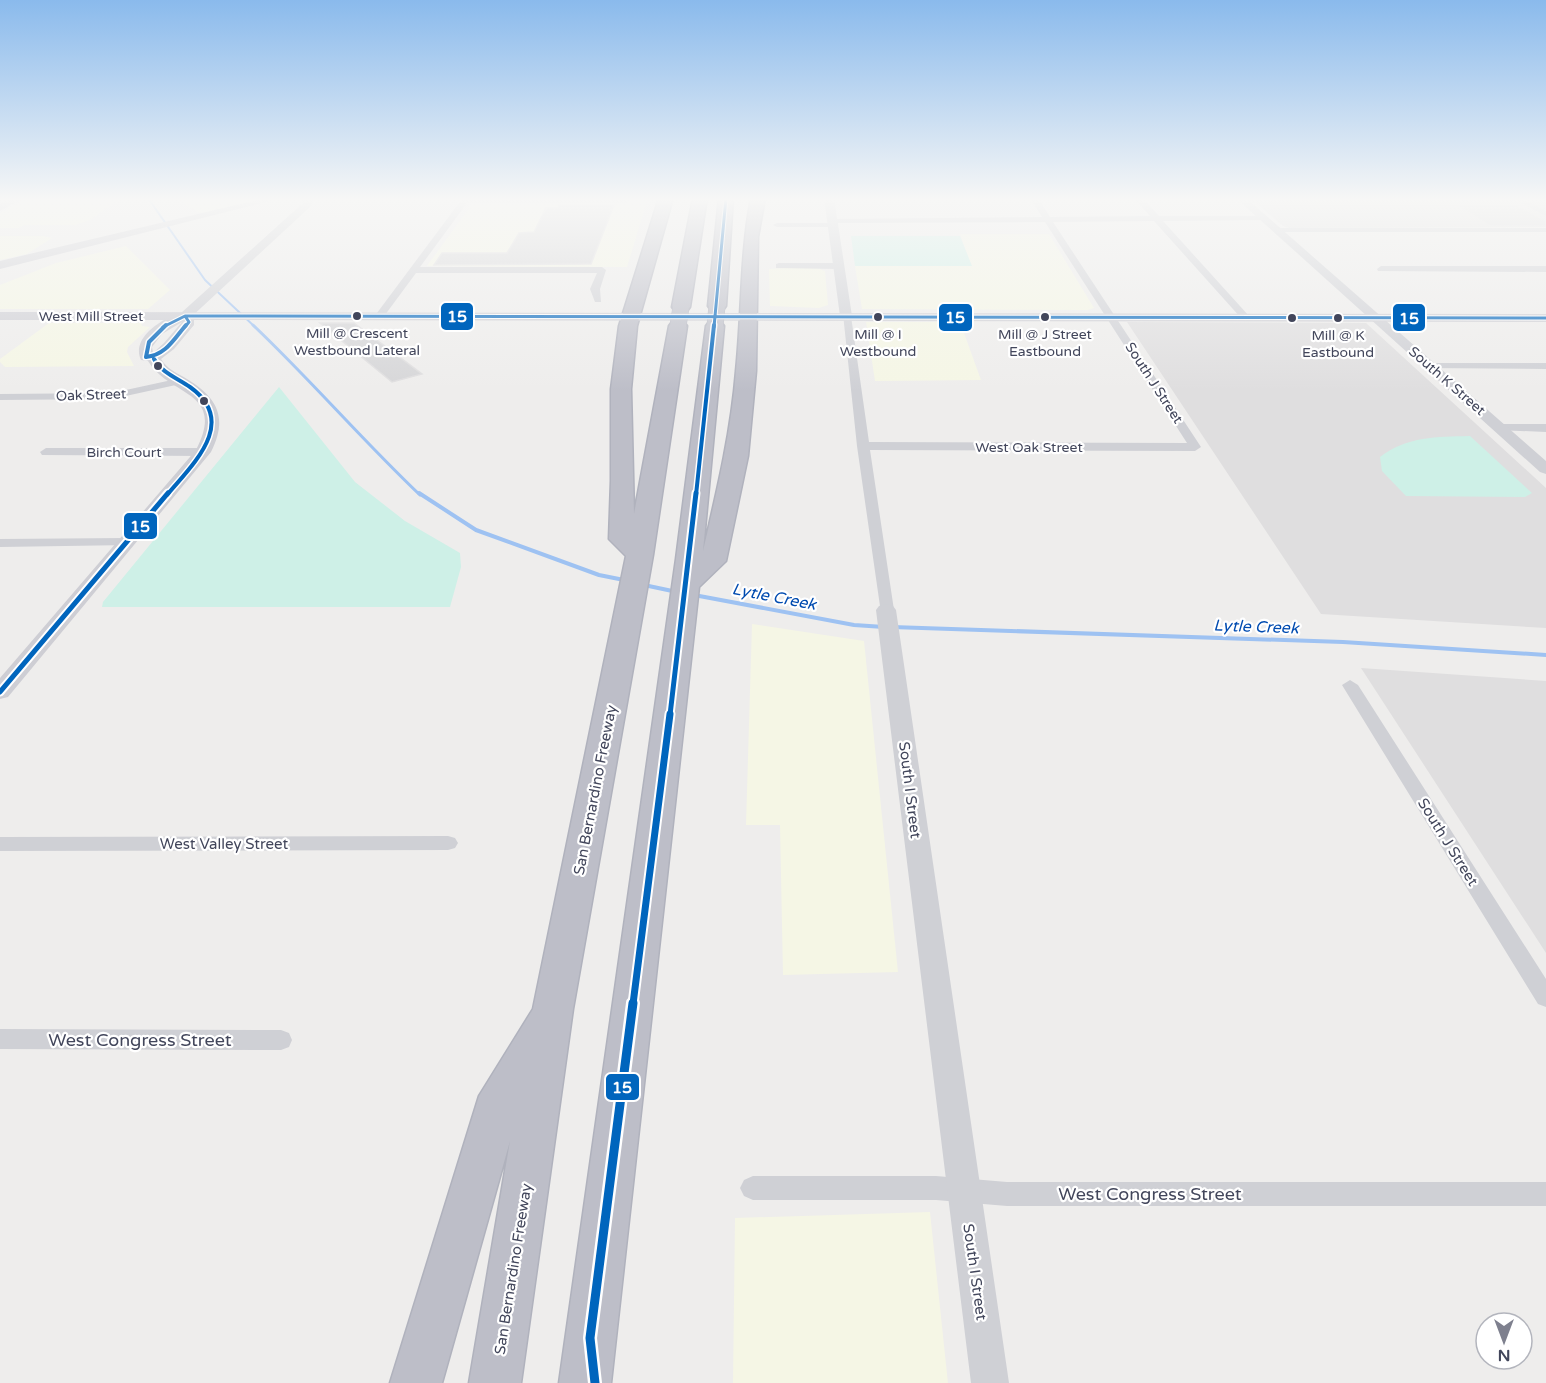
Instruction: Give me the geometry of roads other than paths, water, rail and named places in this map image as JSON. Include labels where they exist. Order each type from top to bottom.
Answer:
[{"type":"highway","points":[[640,555],[621,539],[623,481],[621,389],[628,326],[653,263]]},
{"type":"highway","name":"San Bernardino Freeway","points":[[495,1383],[553,1009],[640,555],[688,263]]},
{"type":"highway","points":[[701,560],[720,263]]},
{"type":"highway","points":[[590,1368],[684,596],[701,560],[737,456],[746,371],[748,263]]},
{"type":"highway","points":[[417,1383],[501,1096],[553,1009]]},
{"type":"main road","name":"West Mill Street","points":[[0,316],[1546,316]]},
{"type":"main road","points":[[0,692],[203,452],[212,433],[212,414],[209,406],[199,394],[160,369],[154,359],[163,355],[174,337],[189,322],[185,316]]},
{"type":"street","points":[[185,316],[244,263]]},
{"type":"street","points":[[379,316],[419,263]]},
{"type":"street","name":"South I Street","points":[[838,263],[990,1383]]},
{"type":"street","name":"South J Street","points":[[1075,263],[1195,447]]},
{"type":"street","points":[[1197,263],[1244,316]]},
{"type":"street","name":"South K Street","points":[[1314,263],[1546,469]]},
{"type":"street","points":[[779,266],[839,266]]},
{"type":"street","points":[[1381,269],[1546,269]]},
{"type":"street","points":[[413,270],[602,270],[595,289],[598,300]]},
{"type":"street","points":[[1429,366],[1546,366]]},
{"type":"street","name":"Oak Street","points":[[0,397],[106,397],[140,392],[181,381]]},
{"type":"street","points":[[1500,428],[1546,428]]},
{"type":"street","name":"West Oak Street","points":[[863,446],[1195,447]]},
{"type":"street","name":"Birch Court","points":[[46,452],[203,452]]},
{"type":"street","points":[[0,543],[125,542]]},
{"type":"street","name":"South J Street","points":[[1350,685],[1546,998]]},
{"type":"street","name":"West Valley Street","points":[[0,844],[448,843]]},
{"type":"street","name":"West Congress Street","points":[[0,1039],[281,1040]]},
{"type":"street","name":"West Congress Street","points":[[753,1188],[936,1188],[1007,1194],[1546,1194]]},
{"type":"waterway","name":"Lytle Creek","points":[[193,263],[205,280],[255,327]]},
{"type":"waterway","name":"Lytle Creek","points":[[255,327],[420,495]]},
{"type":"waterway","name":"Lytle Creek","points":[[419,493],[476,530],[599,575],[624,580]]},
{"type":"waterway","name":"Lytle Creek","points":[[644,585],[677,592]]},
{"type":"waterway","name":"Lytle Creek","points":[[694,595],[854,625],[884,627]]},
{"type":"waterway","name":"Lytle Creek","points":[[892,627],[1343,642],[1546,655]]},
{"type":"place","name":"Mill @ Crescent Westbound Lateral","points":[[357,316]]},
{"type":"place","name":"Mill @ I Westbound","points":[[878,317]]},
{"type":"place","name":"Mill @ J Street Eastbound","points":[[1045,317]]},
{"type":"place","name":"Mill @ K Eastbound","points":[[1338,318]]}]
